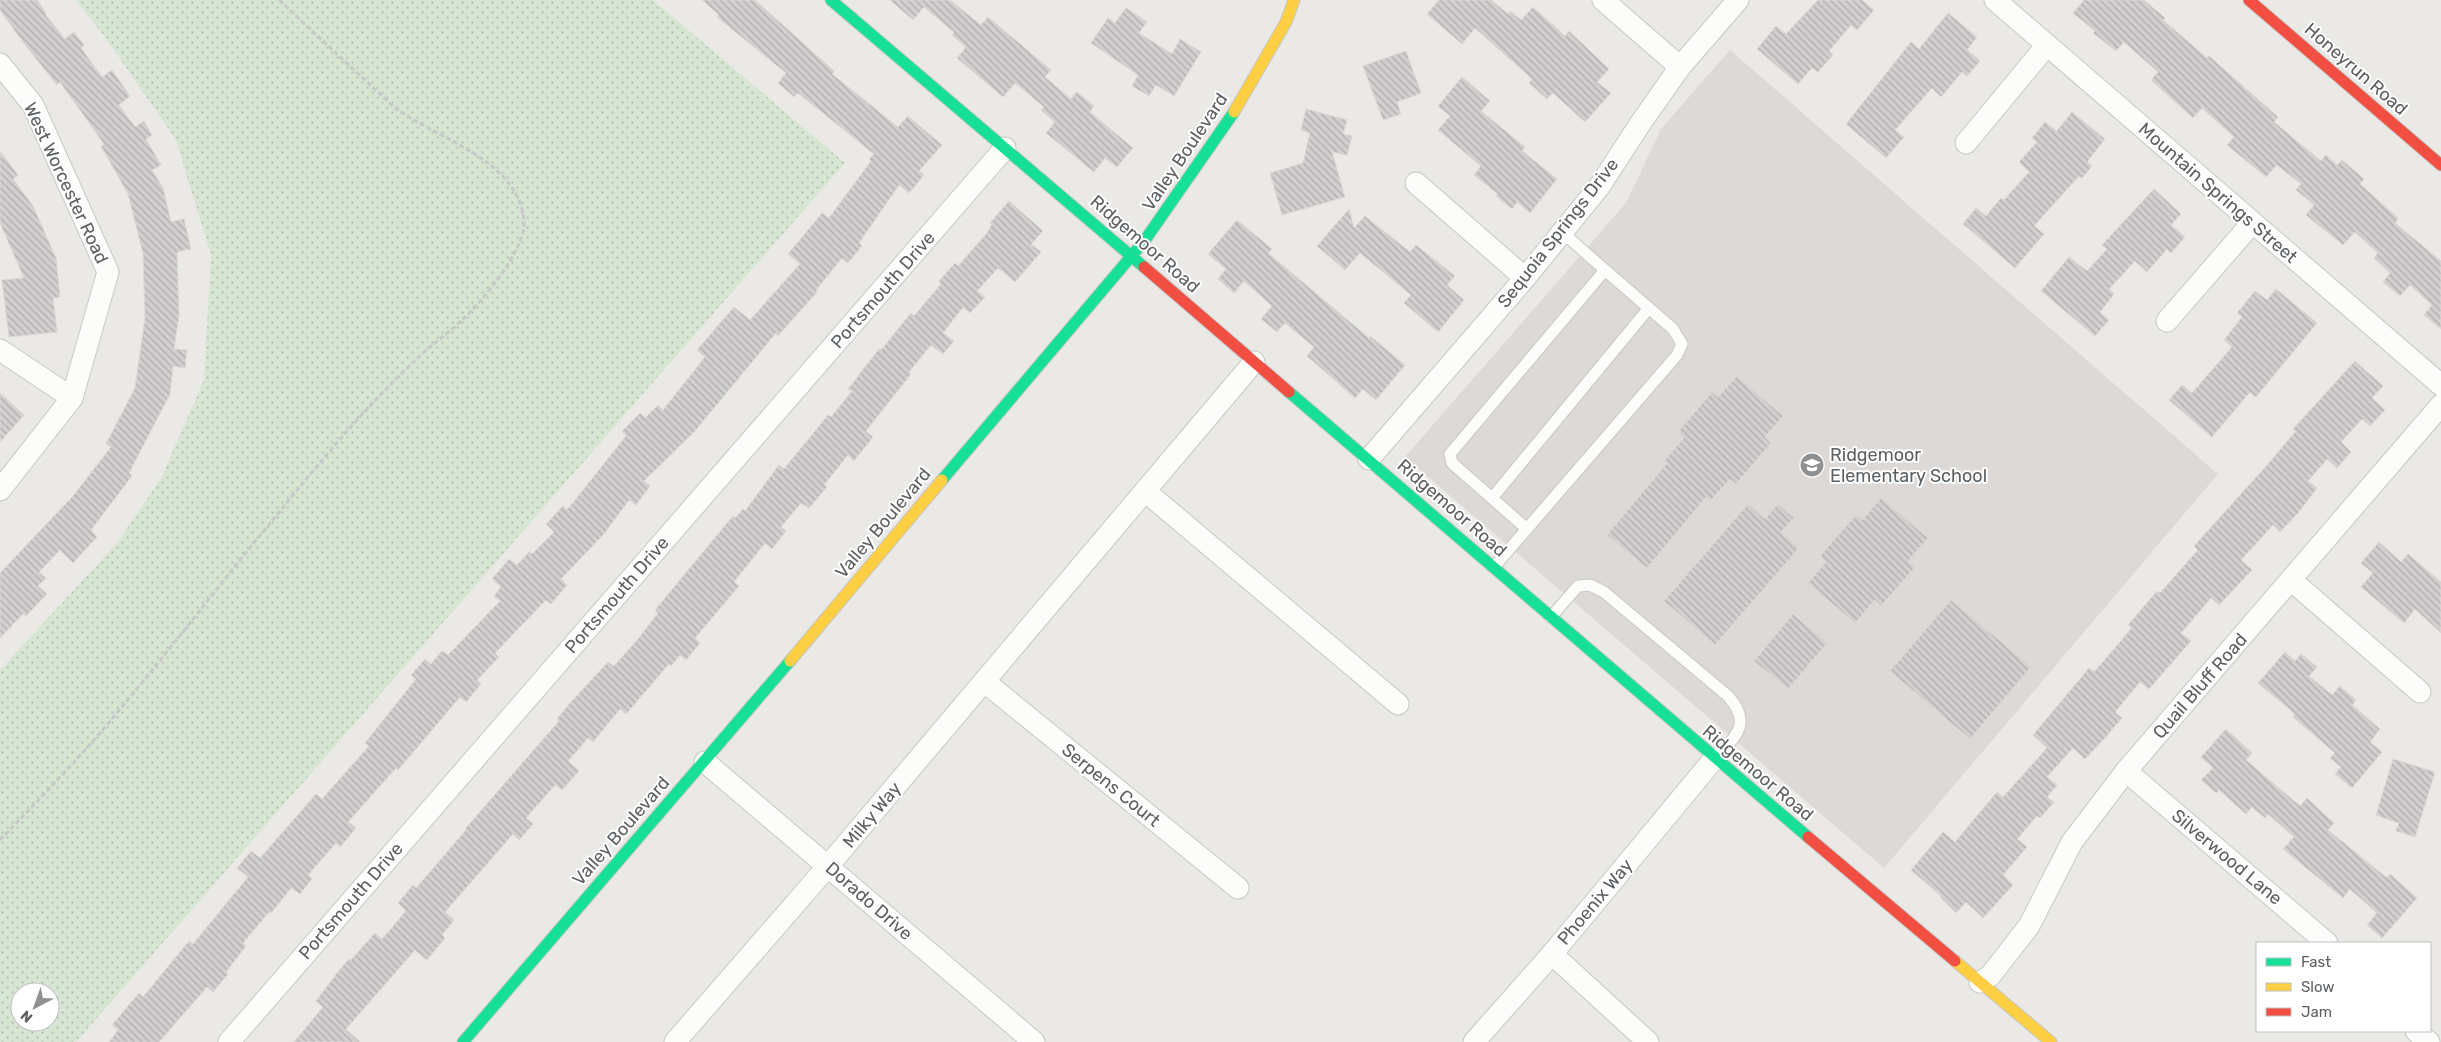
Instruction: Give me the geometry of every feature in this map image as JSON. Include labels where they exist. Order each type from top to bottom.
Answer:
[{"type":"street","name":"Ridgemoor Road","points":[[831,0],[1369,458],[1714,759],[2051,1042]]},
{"type":"street","name":"Valley Boulevard","points":[[463,1042],[704,762],[1131,256],[1179,194],[1231,118],[1286,22],[1294,0]]},
{"type":"street","points":[[1603,0],[1680,67]]},
{"type":"street","name":"Sequoia Springs Drive","points":[[1369,458],[1525,278],[1599,187],[1680,67],[1738,0]]},
{"type":"street","name":"Mountain Springs Street","points":[[1995,0],[2441,385]]},
{"type":"street","name":"Honeyrun Road","points":[[2249,0],[2441,165]]},
{"type":"street","points":[[1966,143],[2047,45]]},
{"type":"street","name":"West Worcester Road","points":[[0,64],[33,105],[108,272],[72,398],[0,490]]},
{"type":"street","name":"Portsmouth Drive","points":[[229,1042],[1005,148]]},
{"type":"street","points":[[1416,183],[1525,278]]},
{"type":"street","points":[[2167,321],[2252,223]]},
{"type":"street","points":[[0,350],[72,398]]},
{"type":"street","name":"Milky Way","points":[[675,1042],[985,682],[1064,585],[1254,362]]},
{"type":"street","name":"Quail Bluff Road","points":[[1980,982],[1990,976],[2029,926],[2072,842],[2126,772],[2441,405]]},
{"type":"street","points":[[1145,491],[1398,704]]},
{"type":"street","points":[[2291,580],[2420,692]]},
{"type":"street","name":"Serpens Court","points":[[985,682],[1238,888]]},
{"type":"street","name":"Phoenix Way","points":[[1474,1042],[1552,954],[1714,759]]},
{"type":"street","name":"Dorado Drive","points":[[704,762],[1034,1042]]},
{"type":"street","name":"Silverwood Lane","points":[[2126,772],[2326,942]]},
{"type":"street","points":[[1552,954],[1648,1042]]},
{"type":"street","points":[[2417,1032],[2428,1042]]},
{"type":"lane","points":[[1494,567],[1677,355],[1682,344],[1673,329],[1562,232]]},
{"type":"lane","points":[[1527,529],[1452,463],[1450,454],[1605,270]]},
{"type":"lane","points":[[1492,498],[1650,308]]},
{"type":"lane","points":[[1551,617],[1578,586],[1590,585],[1604,592],[1728,696],[1740,709],[1740,727],[1730,742],[1714,759]]},
{"type":"path","points":[[0,840],[88,746],[319,464],[362,415],[424,352],[462,321],[484,296],[503,273],[518,246],[525,224],[519,197],[501,173],[473,153],[411,120],[395,108],[278,0]]},
{"type":"shaded area","name":"Ridgemoor Elementary School","points":[[1730,50],[2218,474],[1884,868],[1405,457],[1626,203],[1661,129]]},
{"type":"green space","points":[[76,0],[653,0],[845,163],[76,1042],[0,1042],[0,670],[117,543],[161,478],[204,380],[211,255],[176,140],[107,40]]},
{"type":"building","points":[[0,0],[37,0],[45,14],[65,39],[74,32],[84,45],[81,48],[102,77],[112,70],[130,96],[119,105],[135,127],[144,121],[152,135],[146,139],[161,165],[152,170],[163,188],[171,222],[184,219],[191,249],[177,252],[179,315],[174,349],[187,350],[185,368],[173,366],[170,394],[129,473],[132,476],[91,530],[97,537],[73,563],[60,550],[39,572],[46,578],[38,586],[47,594],[26,616],[23,614],[0,638],[0,573],[73,496],[111,447],[106,444],[135,388],[145,318],[143,253],[128,194],[101,146],[104,144],[60,82],[57,85],[23,42],[0,10]]},
{"type":"building","points":[[702,0],[755,0],[834,71],[832,74],[898,127],[908,116],[942,145],[919,171],[924,175],[909,193],[899,185],[859,243],[862,246],[848,263],[842,258],[816,290],[817,292],[778,336],[776,333],[695,431],[644,481],[650,486],[636,505],[629,500],[603,535],[561,579],[567,585],[551,604],[546,600],[495,653],[499,657],[477,680],[481,684],[466,702],[460,697],[398,770],[396,768],[348,822],[356,828],[340,847],[336,843],[308,875],[312,879],[300,894],[291,888],[271,913],[269,912],[243,943],[246,946],[226,972],[228,974],[213,992],[207,987],[159,1042],[109,1042],[118,1030],[112,1025],[139,993],[143,997],[189,941],[193,944],[248,877],[237,868],[251,851],[260,858],[316,794],[322,799],[369,746],[365,743],[416,679],[411,675],[425,659],[431,664],[442,651],[448,655],[500,601],[494,596],[501,587],[492,579],[509,559],[517,565],[529,552],[532,554],[554,532],[546,524],[563,506],[567,510],[626,436],[622,431],[640,413],[645,418],[658,405],[663,410],[705,357],[697,350],[734,307],[750,320],[800,264],[788,254],[822,213],[829,218],[871,161],[869,159],[874,154],[798,93],[794,97],[778,83],[786,73],[717,17],[719,15]]},
{"type":"building","points":[[890,0],[950,0],[981,25],[988,17],[1051,70],[1045,77],[1071,99],[1077,92],[1094,106],[1090,112],[1133,148],[1117,167],[1105,158],[1094,172],[1046,133],[1055,122],[1041,110],[1044,107],[1015,83],[1003,97],[957,58],[966,47],[952,35],[954,32],[924,7],[913,20]]},
{"type":"building","points":[[1439,0],[1491,0],[1508,14],[1510,11],[1521,20],[1533,7],[1565,36],[1569,31],[1609,69],[1597,82],[1611,93],[1585,122],[1553,93],[1547,99],[1529,83],[1532,79],[1475,28],[1462,44],[1427,14]]},
{"type":"building","points":[[1818,0],[1862,0],[1874,10],[1857,30],[1851,25],[1829,51],[1833,55],[1818,72],[1812,68],[1798,84],[1757,49],[1776,26],[1786,34]]},
{"type":"building","points":[[2084,0],[2144,0],[2165,18],[2163,20],[2207,58],[2209,56],[2278,117],[2274,122],[2321,161],[2326,155],[2337,165],[2342,160],[2364,179],[2360,184],[2398,218],[2395,223],[2441,261],[2441,329],[2424,315],[2432,305],[2410,285],[2400,296],[2383,282],[2390,273],[2374,258],[2378,253],[2355,232],[2343,245],[2306,215],[2314,205],[2296,190],[2301,184],[2277,165],[2266,177],[2227,145],[2234,137],[2202,108],[2193,118],[2151,80],[2158,72],[2124,42],[2116,51],[2093,33],[2095,31],[2073,13]]},
{"type":"building","points":[[1126,8],[1147,22],[1139,33],[1172,54],[1180,39],[1201,52],[1174,96],[1156,85],[1149,96],[1132,86],[1138,75],[1091,43],[1108,18],[1115,23]]},
{"type":"building","points":[[1948,13],[1977,37],[1967,50],[1980,61],[1967,76],[1962,72],[1941,97],[1932,88],[1895,130],[1904,137],[1886,158],[1846,124],[1911,42],[1919,49]]},
{"type":"building","points":[[1406,51],[1421,93],[1397,102],[1401,114],[1383,120],[1363,66]]},
{"type":"building","points":[[1462,77],[1490,101],[1481,111],[1525,147],[1522,151],[1557,179],[1530,213],[1517,202],[1512,209],[1496,196],[1498,194],[1474,175],[1481,166],[1438,130],[1450,116],[1438,106]]},
{"type":"building","points":[[1306,109],[1347,120],[1343,134],[1352,136],[1347,155],[1332,152],[1345,197],[1282,215],[1270,173],[1303,163],[1310,133],[1301,130]]},
{"type":"building","points":[[2072,112],[2105,139],[2087,162],[2092,166],[2082,178],[2079,176],[2034,226],[2044,234],[2015,268],[1963,224],[1976,208],[1986,216],[2001,198],[2004,200],[2029,172],[2019,162],[2037,142],[2032,138],[2045,122],[2057,131]]},
{"type":"building","points":[[0,151],[18,175],[13,179],[33,206],[56,258],[60,297],[53,298],[57,332],[9,337],[2,280],[24,278],[0,223]]},
{"type":"building","points":[[2154,189],[2181,214],[2171,225],[2185,237],[2171,253],[2167,249],[2147,272],[2135,261],[2109,289],[2114,294],[2100,312],[2109,320],[2095,336],[2041,291],[2069,257],[2087,271],[2107,249],[2102,245]]},
{"type":"building","points":[[1009,201],[1043,231],[1031,244],[1041,252],[1015,282],[998,268],[977,291],[985,297],[970,313],[963,307],[943,333],[954,341],[943,354],[931,345],[909,372],[911,374],[866,431],[873,437],[854,461],[848,455],[824,485],[827,487],[809,508],[801,503],[781,527],[786,531],[772,549],[765,543],[734,582],[739,586],[695,638],[700,643],[686,660],[680,655],[671,666],[669,664],[626,714],[620,709],[593,742],[588,738],[568,761],[579,771],[562,790],[555,785],[526,818],[533,824],[519,840],[513,834],[445,912],[454,920],[442,935],[445,938],[427,960],[415,950],[346,1029],[360,1042],[294,1042],[323,1007],[316,1001],[337,973],[375,933],[382,939],[406,911],[398,903],[413,885],[416,888],[559,721],[557,719],[571,702],[608,662],[614,666],[638,639],[658,613],[655,610],[733,516],[735,518],[743,509],[745,511],[779,465],[784,469],[828,415],[831,417],[852,391],[848,389],[879,349],[881,350],[911,313],[914,316],[941,284],[939,281],[955,263],[958,266],[987,233],[992,224],[990,223]]},
{"type":"building","points":[[1349,209],[1354,228],[1365,216],[1410,252],[1416,245],[1455,276],[1447,285],[1464,300],[1438,332],[1404,303],[1411,295],[1360,253],[1345,270],[1317,246]]},
{"type":"building","points":[[1237,220],[1272,249],[1268,253],[1369,338],[1370,336],[1405,365],[1376,400],[1363,389],[1355,398],[1307,356],[1314,347],[1285,323],[1277,332],[1261,319],[1272,306],[1244,281],[1234,293],[1218,279],[1226,269],[1208,254]]},
{"type":"building","points":[[2276,289],[2317,323],[2256,397],[2250,392],[2212,437],[2169,400],[2182,385],[2192,393],[2232,347],[2224,340],[2242,317],[2237,313],[2255,291],[2267,300]]},
{"type":"building","points":[[2355,361],[2383,386],[2372,398],[2385,410],[2370,426],[2362,419],[2341,442],[2351,452],[2337,468],[2327,459],[2308,481],[2317,488],[2299,512],[2280,532],[2273,525],[2241,560],[2252,570],[2219,605],[2211,598],[2181,633],[2191,641],[2149,689],[2140,682],[2115,712],[2122,718],[2104,739],[2085,759],[2073,748],[2047,777],[2057,785],[2047,797],[2054,802],[2040,818],[2037,816],[2017,839],[2027,847],[2003,875],[2013,885],[1983,918],[1966,902],[1956,913],[1941,896],[1911,870],[1943,832],[1955,842],[1997,792],[2003,797],[2047,748],[2033,735],[2089,668],[2094,672],[2132,628],[2128,625],[2157,591],[2160,593],[2198,550],[2194,546],[2296,431],[2293,429]]},
{"type":"building","points":[[1737,376],[1783,416],[1765,437],[1771,443],[1736,484],[1730,479],[1710,501],[1706,497],[1647,568],[1607,535],[1667,463],[1664,461],[1684,438],[1678,432],[1712,392],[1718,397]]},
{"type":"building","points":[[0,393],[24,415],[0,442]]},
{"type":"building","points":[[1881,498],[1928,538],[1908,561],[1915,567],[1881,606],[1875,600],[1855,623],[1808,583],[1826,562],[1820,556],[1856,515],[1862,520]]},
{"type":"building","points":[[1748,504],[1765,519],[1778,504],[1794,518],[1781,532],[1799,548],[1715,645],[1664,601]]},
{"type":"building","points":[[2379,542],[2401,562],[2408,554],[2441,582],[2441,633],[2415,609],[2404,623],[2361,587],[2373,573],[2361,563]]},
{"type":"building","points":[[1951,600],[2031,667],[1970,739],[1890,671]]},
{"type":"building","points":[[1793,614],[1827,643],[1788,689],[1754,661]]},
{"type":"building","points":[[2285,652],[2295,661],[2301,654],[2317,667],[2309,676],[2332,695],[2340,686],[2356,700],[2352,705],[2380,729],[2370,742],[2382,752],[2352,788],[2335,774],[2341,767],[2330,758],[2335,753],[2293,717],[2295,714],[2258,683]]},
{"type":"building","points":[[2226,729],[2252,753],[2246,760],[2300,806],[2307,798],[2334,823],[2328,830],[2387,878],[2390,874],[2417,898],[2382,938],[2367,925],[2377,913],[2350,889],[2343,898],[2283,849],[2294,837],[2268,814],[2265,818],[2252,807],[2246,814],[2219,790],[2216,793],[2201,780],[2213,768],[2201,757]]},
{"type":"building","points":[[2393,759],[2435,772],[2415,837],[2396,831],[2399,823],[2376,815]]},
{"type":"traffic: fast","points":[[831,0],[1144,267]]},
{"type":"traffic: fast","points":[[942,480],[1145,240],[1234,112]]},
{"type":"traffic: fast","points":[[1289,392],[1808,837]]},
{"type":"traffic: fast","points":[[463,1042],[790,661]]},
{"type":"traffic: slow","points":[[1234,112],[1286,22],[1294,0]]},
{"type":"traffic: slow","points":[[790,661],[942,480]]},
{"type":"traffic: slow","points":[[1955,961],[2051,1042]]},
{"type":"traffic: jam","points":[[2249,0],[2441,165]]},
{"type":"traffic: jam","points":[[1144,267],[1289,392]]},
{"type":"traffic: jam","points":[[1808,837],[1955,961]]},
{"type":"place","name":"Ridgemoor Elementary School","points":[[1812,465]]}]
